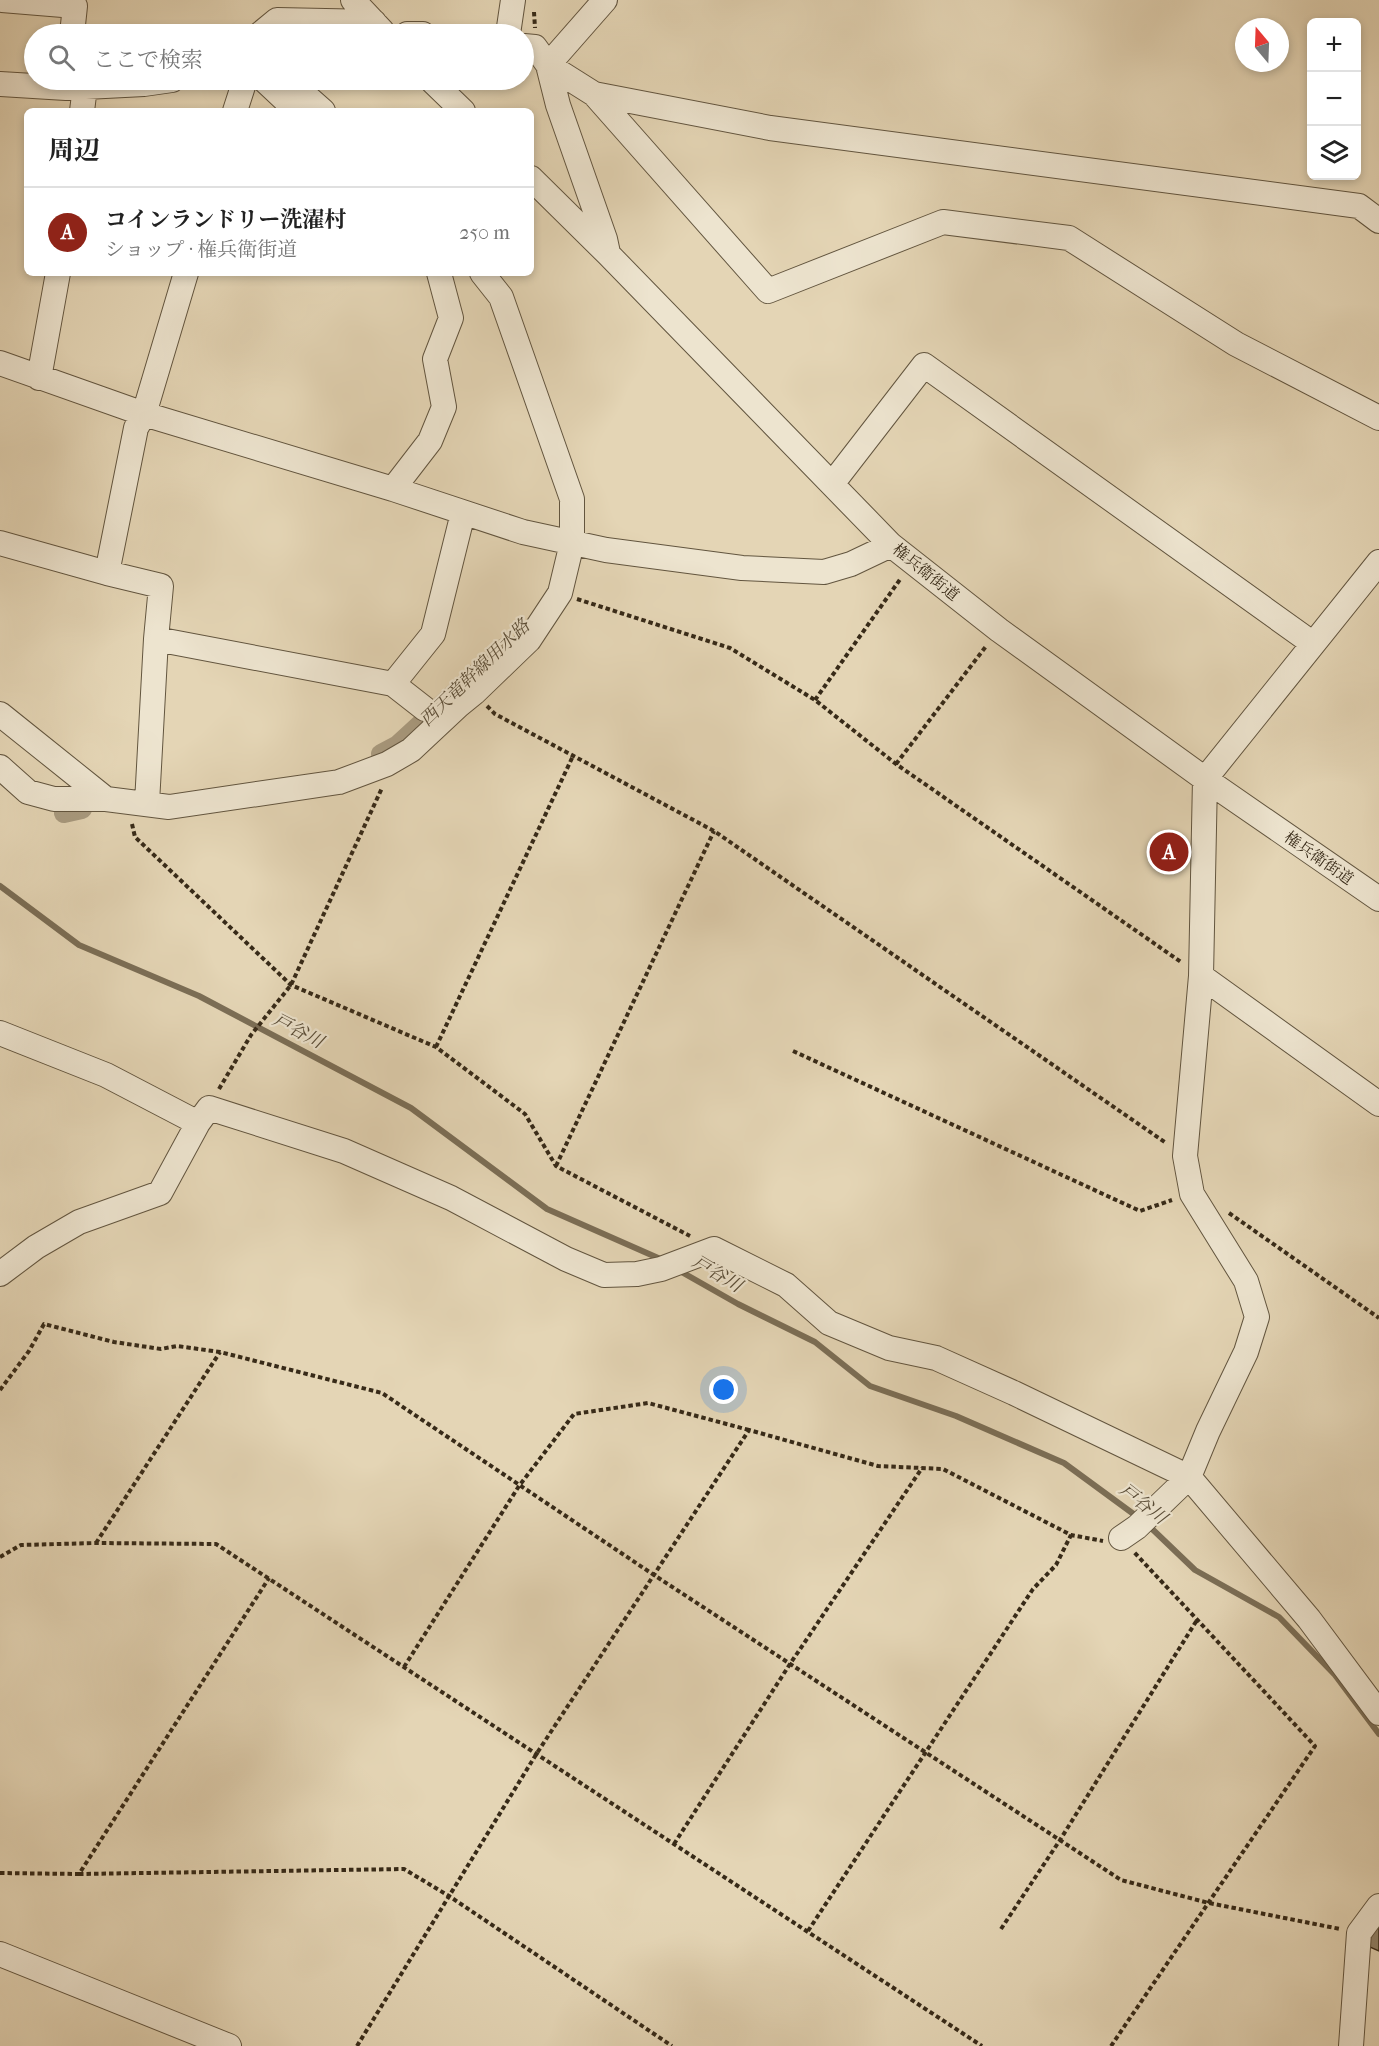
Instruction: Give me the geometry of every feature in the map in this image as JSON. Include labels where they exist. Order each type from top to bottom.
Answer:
[{"type":"street","points":[[2,0],[75,6],[73,24]]},
{"type":"street","points":[[353,0],[376,24]]},
{"type":"street","points":[[536,53],[605,0]]},
{"type":"street","points":[[514,24],[524,5]]},
{"type":"street","points":[[272,24],[277,20],[328,24]]},
{"type":"street","points":[[536,53],[594,94],[768,291],[943,222],[1069,238],[1236,344],[1379,418]]},
{"type":"street","points":[[536,53],[558,105],[605,239],[608,254]]},
{"type":"street","points":[[0,84],[24,84]]},
{"type":"street","points":[[75,90],[81,108]]},
{"type":"street","points":[[236,108],[242,90]]},
{"type":"street","points":[[275,90],[294,108]]},
{"type":"street","points":[[299,90],[320,108]]},
{"type":"street","points":[[441,90],[460,108]]},
{"type":"street","points":[[594,94],[770,128],[1369,207],[1379,221]]},
{"type":"street","name":"権兵衛街道","points":[[534,181],[891,545],[999,630],[1205,779],[1379,899]]},
{"type":"street","points":[[39,378],[57,276]]},
{"type":"street","points":[[107,573],[136,428],[144,414],[185,276]]},
{"type":"street","points":[[393,489],[430,441],[444,407],[435,359],[451,318],[440,276]]},
{"type":"street","points":[[0,767],[28,792],[54,799],[106,799],[169,807],[339,782],[387,764],[411,750],[529,640],[560,593],[572,543],[572,499],[501,297],[484,276]]},
{"type":"street","points":[[0,363],[144,414],[393,489],[523,532],[606,550],[741,568],[824,572],[851,564],[891,545]]},
{"type":"street","points":[[832,484],[924,365],[1312,643]]},
{"type":"street","points":[[393,684],[433,634],[463,513]]},
{"type":"street","points":[[0,543],[107,573],[161,585],[147,803]]},
{"type":"street","points":[[1138,1525],[1189,1477],[1246,1352],[1257,1317],[1246,1281],[1192,1194],[1185,1156],[1201,976],[1205,779],[1379,562]]},
{"type":"street","points":[[156,639],[393,684],[425,709]]},
{"type":"street","points":[[0,714],[106,799]]},
{"type":"street","points":[[1201,976],[1379,1104]]},
{"type":"street","points":[[0,1033],[203,1116],[344,1151],[451,1198],[566,1259],[604,1275],[638,1274],[671,1266],[714,1249],[786,1285],[830,1323],[889,1348],[936,1358],[1189,1477],[1309,1619],[1379,1713]]},
{"type":"street","points":[[0,1274],[36,1247],[79,1222],[160,1193],[203,1116]]},
{"type":"street","points":[[1351,2046],[1359,1933],[1379,1906]]},
{"type":"street","points":[[0,1954],[229,2046]]},
{"type":"path","points":[[524,5],[529,24]]},
{"type":"path","points":[[815,700],[913,562]]},
{"type":"path","points":[[560,593],[730,648],[815,700],[896,764],[1201,976]]},
{"type":"path","points":[[896,764],[999,630]]},
{"type":"path","points":[[474,693],[495,714],[714,831],[1185,1156]]},
{"type":"path","points":[[436,1047],[573,756]]},
{"type":"path","points":[[203,1116],[251,1035],[291,985],[381,789],[387,781]]},
{"type":"path","points":[[106,799],[130,819],[135,837],[291,985],[436,1047],[525,1114],[556,1166],[714,1249]]},
{"type":"path","points":[[556,1166],[714,831]]},
{"type":"path","points":[[793,1050],[1140,1211],[1192,1194]]},
{"type":"path","points":[[1228,1212],[1379,1318]]},
{"type":"path","points":[[0,1390],[44,1324],[114,1342],[161,1349],[177,1346],[220,1352],[382,1393],[654,1575],[1121,1880],[1209,1904],[1359,1933]]},
{"type":"path","points":[[96,1543],[220,1352]]},
{"type":"path","points":[[404,1667],[519,1486],[574,1414],[648,1403],[878,1466],[943,1469],[1071,1535],[1100,1542],[1138,1525],[1197,1620],[1314,1746],[1111,2046]]},
{"type":"path","points":[[357,2046],[537,1754],[749,1430]]},
{"type":"path","points":[[674,1844],[790,1664],[922,1467]]},
{"type":"path","points":[[808,1932],[1033,1589],[1056,1565],[1071,1535]]},
{"type":"path","points":[[0,1557],[21,1545],[216,1544],[982,2046]]},
{"type":"path","points":[[79,1874],[269,1578]]},
{"type":"path","points":[[1001,1929],[1060,1840],[1197,1620]]},
{"type":"path","points":[[0,1873],[404,1869],[449,1896],[672,2046]]},
{"type":"building","points":[[1379,1919],[1379,1951],[1363,1944]]},
{"type":"waterway","name":"西天竜幹線用水路","points":[[381,754],[398,745],[504,648]]},
{"type":"waterway","name":"西天竜幹線用水路","points":[[64,813],[82,809]]},
{"type":"waterway","name":"戸谷川","points":[[0,886],[79,945],[199,996],[411,1108],[547,1209],[665,1261]]},
{"type":"waterway","name":"戸谷川","points":[[678,1270],[738,1304],[815,1342],[870,1386],[956,1416],[1064,1463],[1139,1518]]},
{"type":"waterway","name":"戸谷川","points":[[1147,1524],[1195,1570],[1279,1617],[1335,1675],[1379,1734]]},
{"type":"place","name":"コインランドリー洗濯村","points":[[1169,852]]}]
